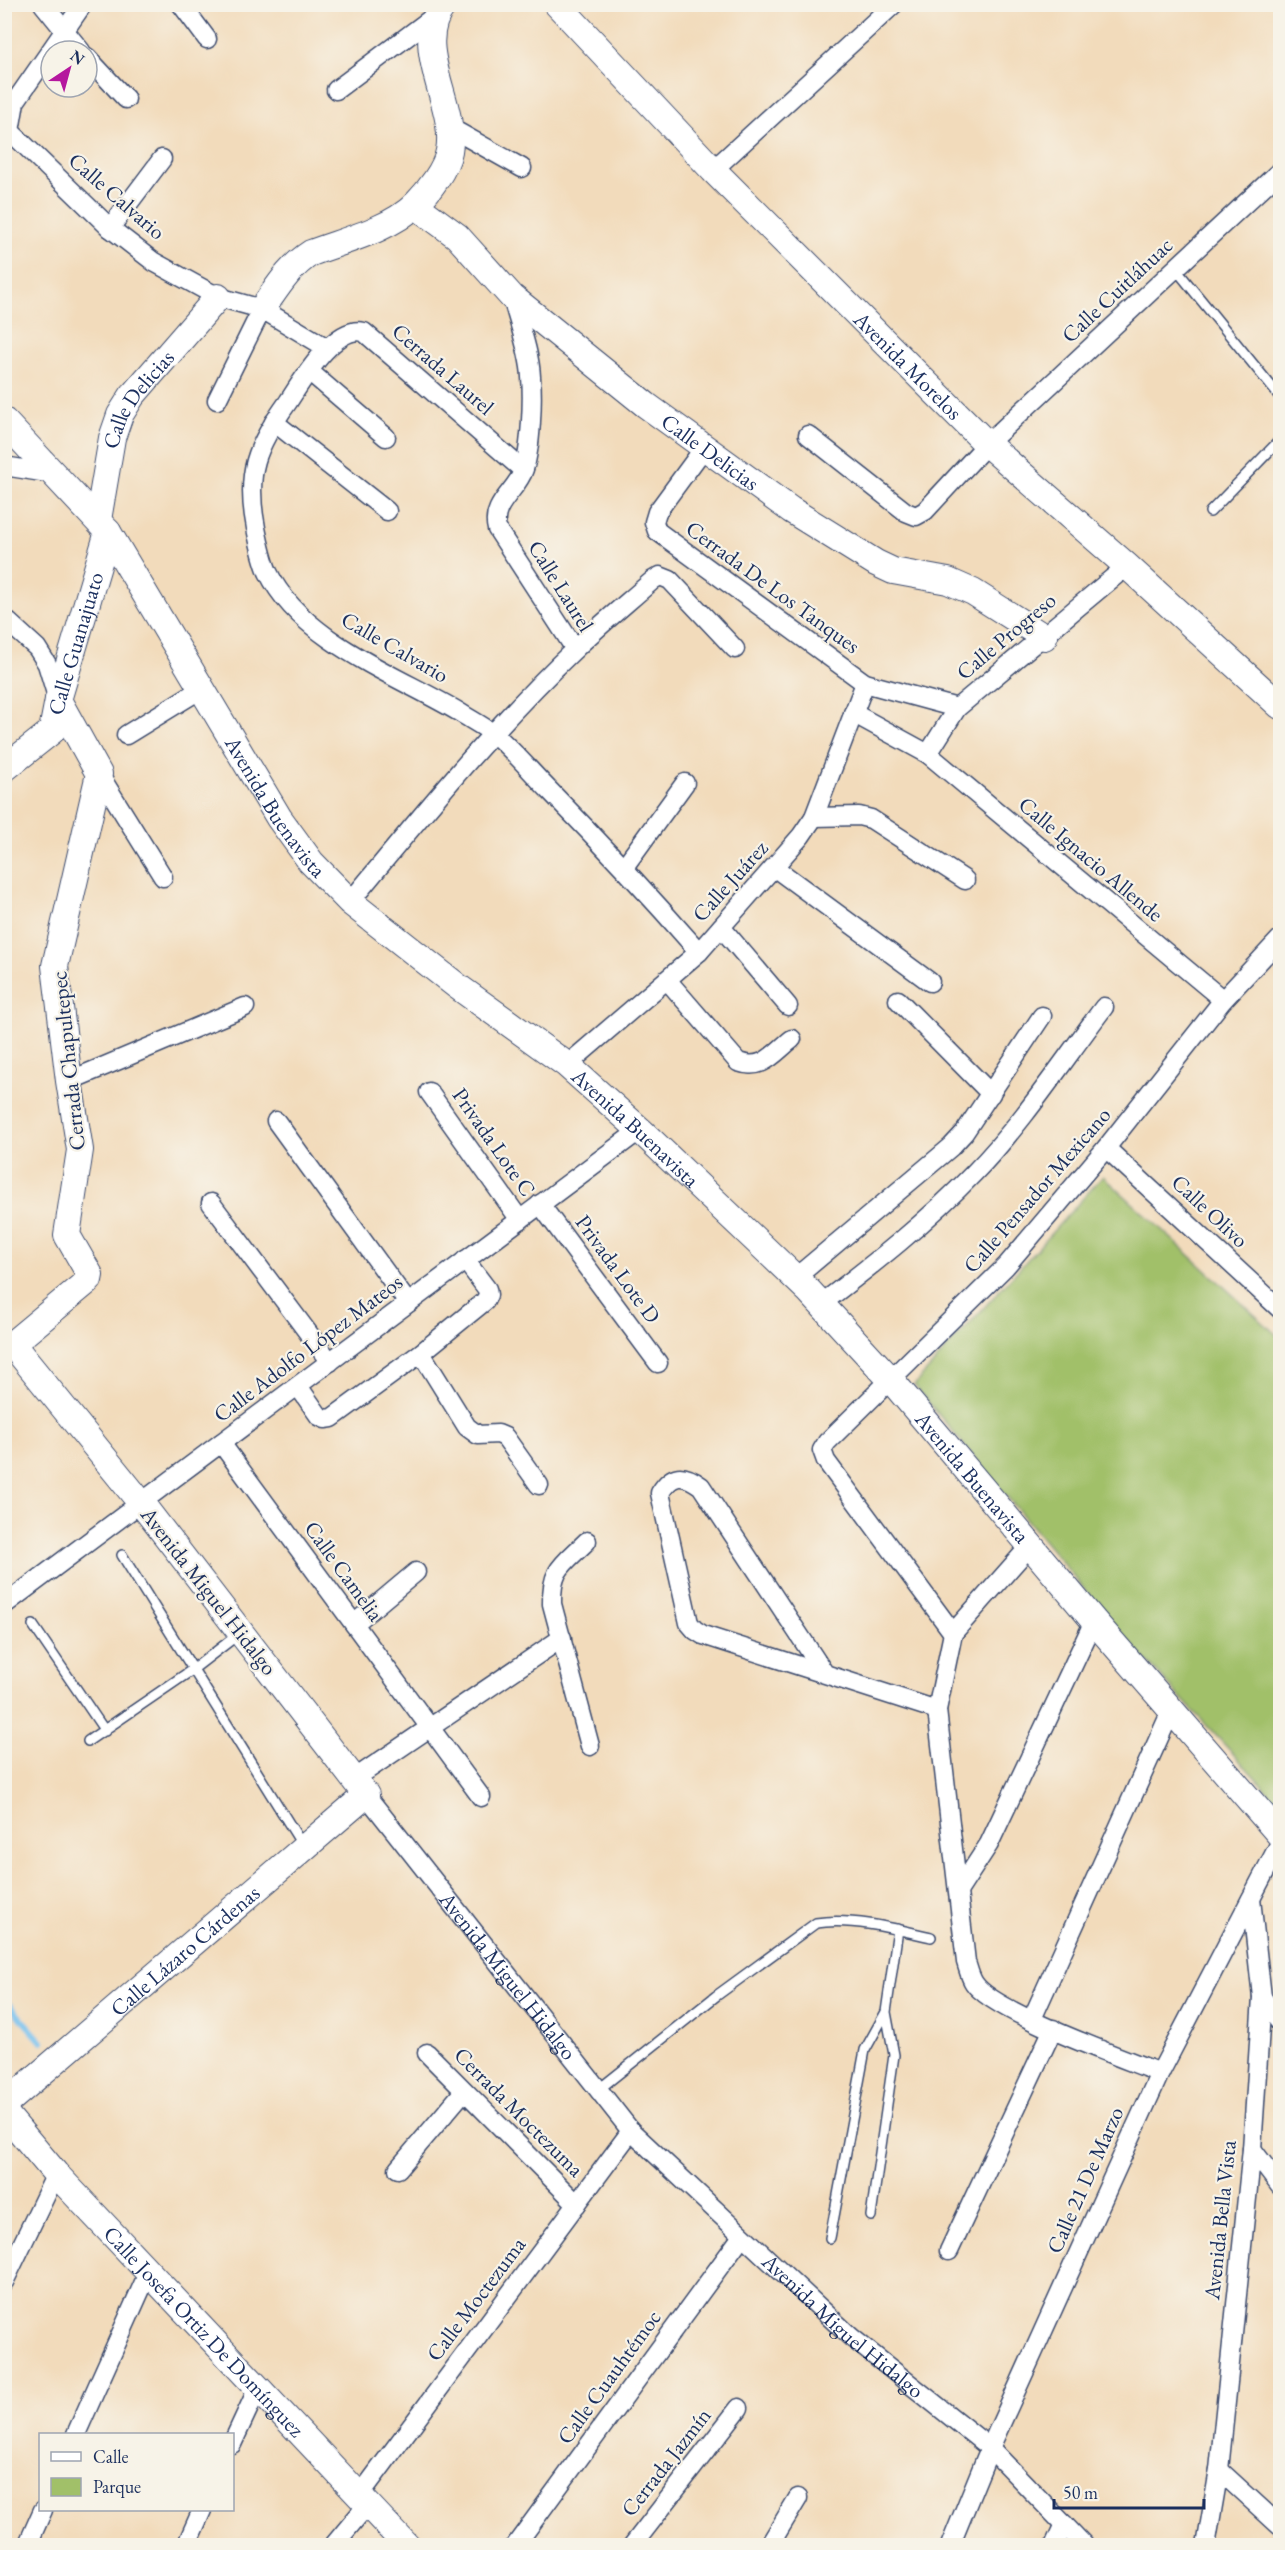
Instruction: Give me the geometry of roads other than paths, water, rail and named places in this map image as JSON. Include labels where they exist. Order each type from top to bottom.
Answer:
[{"type":"street","points":[[43,4],[70,39]]},
{"type":"street","points":[[7,135],[10,97],[83,4]]},
{"type":"street","points":[[181,4],[207,39]]},
{"type":"street","name":"Avenida Morelos","points":[[556,4],[713,170],[987,444],[1281,705]]},
{"type":"street","points":[[713,170],[894,4]]},
{"type":"street","points":[[336,90],[440,10]]},
{"type":"street","points":[[217,400],[262,309],[291,268],[311,252],[382,226],[415,205],[438,175],[450,148],[449,126],[431,45],[440,10]]},
{"type":"street","points":[[99,70],[126,99]]},
{"type":"street","points":[[449,126],[522,168]]},
{"type":"street","name":"Calle Calvario","points":[[7,135],[110,228],[154,262],[218,297],[262,309],[327,348],[274,422],[253,464],[251,486],[260,547],[268,572],[283,597],[341,648],[440,701],[494,734],[624,867],[699,952]]},
{"type":"street","points":[[110,228],[162,159]]},
{"type":"street","name":"Calle Cuitláhuac","points":[[808,435],[906,512],[916,516],[925,511],[987,444],[1281,171]]},
{"type":"street","name":"Calle Delicias","points":[[415,205],[457,236],[512,297],[646,405],[791,510],[876,563],[893,570],[948,581],[973,592],[1044,637]]},
{"type":"street","name":"Calle Delicias","points":[[103,526],[112,438],[120,415],[132,396],[218,297]]},
{"type":"street","name":"Calle Laurel","points":[[350,902],[442,790],[575,649],[498,529],[495,519],[497,511],[524,470],[529,438],[531,376],[512,297]]},
{"type":"street","name":"Cerrada Laurel","points":[[327,348],[348,332],[356,330],[364,332],[524,470]]},
{"type":"street","points":[[309,371],[387,436]]},
{"type":"street","name":"Avenida Buenavista","points":[[4,421],[103,526],[279,818],[311,862],[350,902],[457,986],[567,1065],[640,1130],[821,1304],[892,1380],[1094,1621],[1281,1835]]},
{"type":"street","points":[[274,422],[387,511]]},
{"type":"street","name":"Cerrada De Los Tanques","points":[[704,448],[657,512],[654,522],[657,531],[865,683],[957,708]]},
{"type":"street","points":[[4,466],[54,474]]},
{"type":"street","name":"Calle Guanajuato","points":[[4,769],[48,736],[54,724],[58,700],[103,526]]},
{"type":"street","name":"Calle Progreso","points":[[928,754],[957,708],[1127,566]]},
{"type":"street","points":[[575,649],[660,576],[670,580],[735,649]]},
{"type":"street","points":[[4,618],[37,648],[47,664],[58,700],[99,774],[163,877]]},
{"type":"street","name":"Calle Juárez","points":[[567,1065],[668,981],[699,952],[801,836],[814,817],[865,683]]},
{"type":"street","points":[[126,735],[201,689]]},
{"type":"street","name":"Calle Ignacio Allende","points":[[853,713],[928,754],[1223,1000]]},
{"type":"street","name":"Cerrada Chapultepec","points":[[7,1343],[89,1281],[90,1275],[68,1235],[80,1150],[55,966],[99,774]]},
{"type":"street","points":[[624,867],[685,783]]},
{"type":"street","points":[[814,817],[859,816],[871,819],[965,880]]},
{"type":"street","points":[[775,868],[930,982]]},
{"type":"street","points":[[722,927],[788,1005]]},
{"type":"street","name":"Calle Pensador Mexicano","points":[[953,1633],[826,1461],[822,1450],[826,1442],[892,1380],[1006,1266],[1106,1148],[1223,1000],[1281,939]]},
{"type":"street","points":[[668,981],[738,1062],[751,1066],[761,1064],[792,1040]]},
{"type":"street","points":[[898,1000],[991,1094]]},
{"type":"street","points":[[69,1081],[245,1006]]},
{"type":"street","points":[[821,1304],[907,1238],[974,1173],[996,1149],[1104,1006]]},
{"type":"street","points":[[795,1278],[951,1147],[964,1133],[1042,1016]]},
{"type":"street","name":"Privada Lote C","points":[[429,1092],[520,1220]]},
{"type":"street","points":[[276,1121],[408,1303]]},
{"type":"street","name":"Calle Adolfo López Mateos","points":[[4,1605],[640,1130]]},
{"type":"street","name":"Calle Olivo","points":[[1106,1148],[1281,1309]]},
{"type":"street","points":[[211,1203],[330,1362]]},
{"type":"street","name":"Privada Lote D","points":[[540,1204],[658,1363]]},
{"type":"street","points":[[298,1386],[320,1416],[325,1419],[332,1418],[420,1353],[485,1301],[488,1295],[487,1289],[465,1260]]},
{"type":"street","name":"Avenida Miguel Hidalgo","points":[[7,1343],[141,1503],[360,1787],[631,2131],[851,2337],[990,2448],[1085,2546]]},
{"type":"street","points":[[420,1353],[467,1427],[478,1435],[498,1434],[505,1437],[539,1485]]},
{"type":"street","name":"Calle Camelia","points":[[221,1443],[481,1797]]},
{"type":"street","points":[[825,1674],[701,1486],[689,1478],[678,1476],[666,1483],[660,1493],[689,1623],[695,1630],[703,1635],[937,1710]]},
{"type":"street","points":[[587,1541],[557,1570],[551,1584],[552,1604],[590,1746]]},
{"type":"street","points":[[1030,1546],[953,1633],[937,1710],[966,1962],[974,1983],[991,2000],[1053,2029],[1160,2073]]},
{"type":"street","points":[[354,1624],[416,1572]]},
{"type":"street","points":[[959,1890],[989,1844],[1094,1621]]},
{"type":"street","points":[[360,1787],[429,1727],[562,1638]]},
{"type":"street","points":[[1032,2019],[1172,1709]]},
{"type":"street","name":"Calle Lázaro Cárdenas","points":[[4,2104],[304,1848],[360,1787]]},
{"type":"street","name":"Calle 21 De Marzo","points":[[950,2546],[990,2448],[1160,2073],[1281,1843]]},
{"type":"street","name":"Avenida Bella Vista","points":[[1206,2546],[1219,2470],[1252,2148],[1262,1997],[1251,1899]]},
{"type":"street","points":[[1262,1997],[1281,2023]]},
{"type":"street","points":[[949,2251],[1053,2029]]},
{"type":"street","name":"Cerrada Moctezuma","points":[[427,2053],[577,2204]]},
{"type":"street","points":[[398,2169],[464,2091]]},
{"type":"street","name":"Calle Josefa Ortiz De Domínguez","points":[[4,2112],[56,2174],[407,2546]]},
{"type":"street","name":"Calle Moctezuma","points":[[333,2546],[364,2499],[631,2131]]},
{"type":"street","points":[[1252,2148],[1281,2186]]},
{"type":"street","points":[[4,2282],[56,2174]]},
{"type":"street","name":"Calle Cuauhtémoc","points":[[515,2546],[742,2236]]},
{"type":"street","points":[[76,2433],[149,2271]]},
{"type":"street","points":[[234,2440],[258,2388]]},
{"type":"street","name":"Cerrada Jazmín","points":[[632,2546],[739,2408]]},
{"type":"street","points":[[1219,2470],[1281,2526]]},
{"type":"street","points":[[768,2546],[798,2498]]},
{"type":"street","points":[[27,2546],[43,2511]]},
{"type":"street","points":[[186,2546],[202,2511]]},
{"type":"street","points":[[1054,2546],[1064,2524]]},
{"type":"lane","points":[[1175,268],[1281,397]]},
{"type":"lane","points":[[1210,512],[1281,440]]},
{"type":"lane","points":[[122,1555],[304,1848]]},
{"type":"lane","points":[[33,1625],[105,1731]]},
{"type":"lane","points":[[88,1741],[192,1670],[240,1633]]},
{"type":"lane","points":[[598,2090],[716,1996],[816,1923],[830,1921],[898,1929],[931,1937]]},
{"type":"lane","points":[[872,2216],[894,2055],[886,2012],[898,1929]]},
{"type":"lane","points":[[830,2238],[865,2050],[886,2012]]},
{"type":"waterway","points":[[4,1999],[42,2042]]}]
